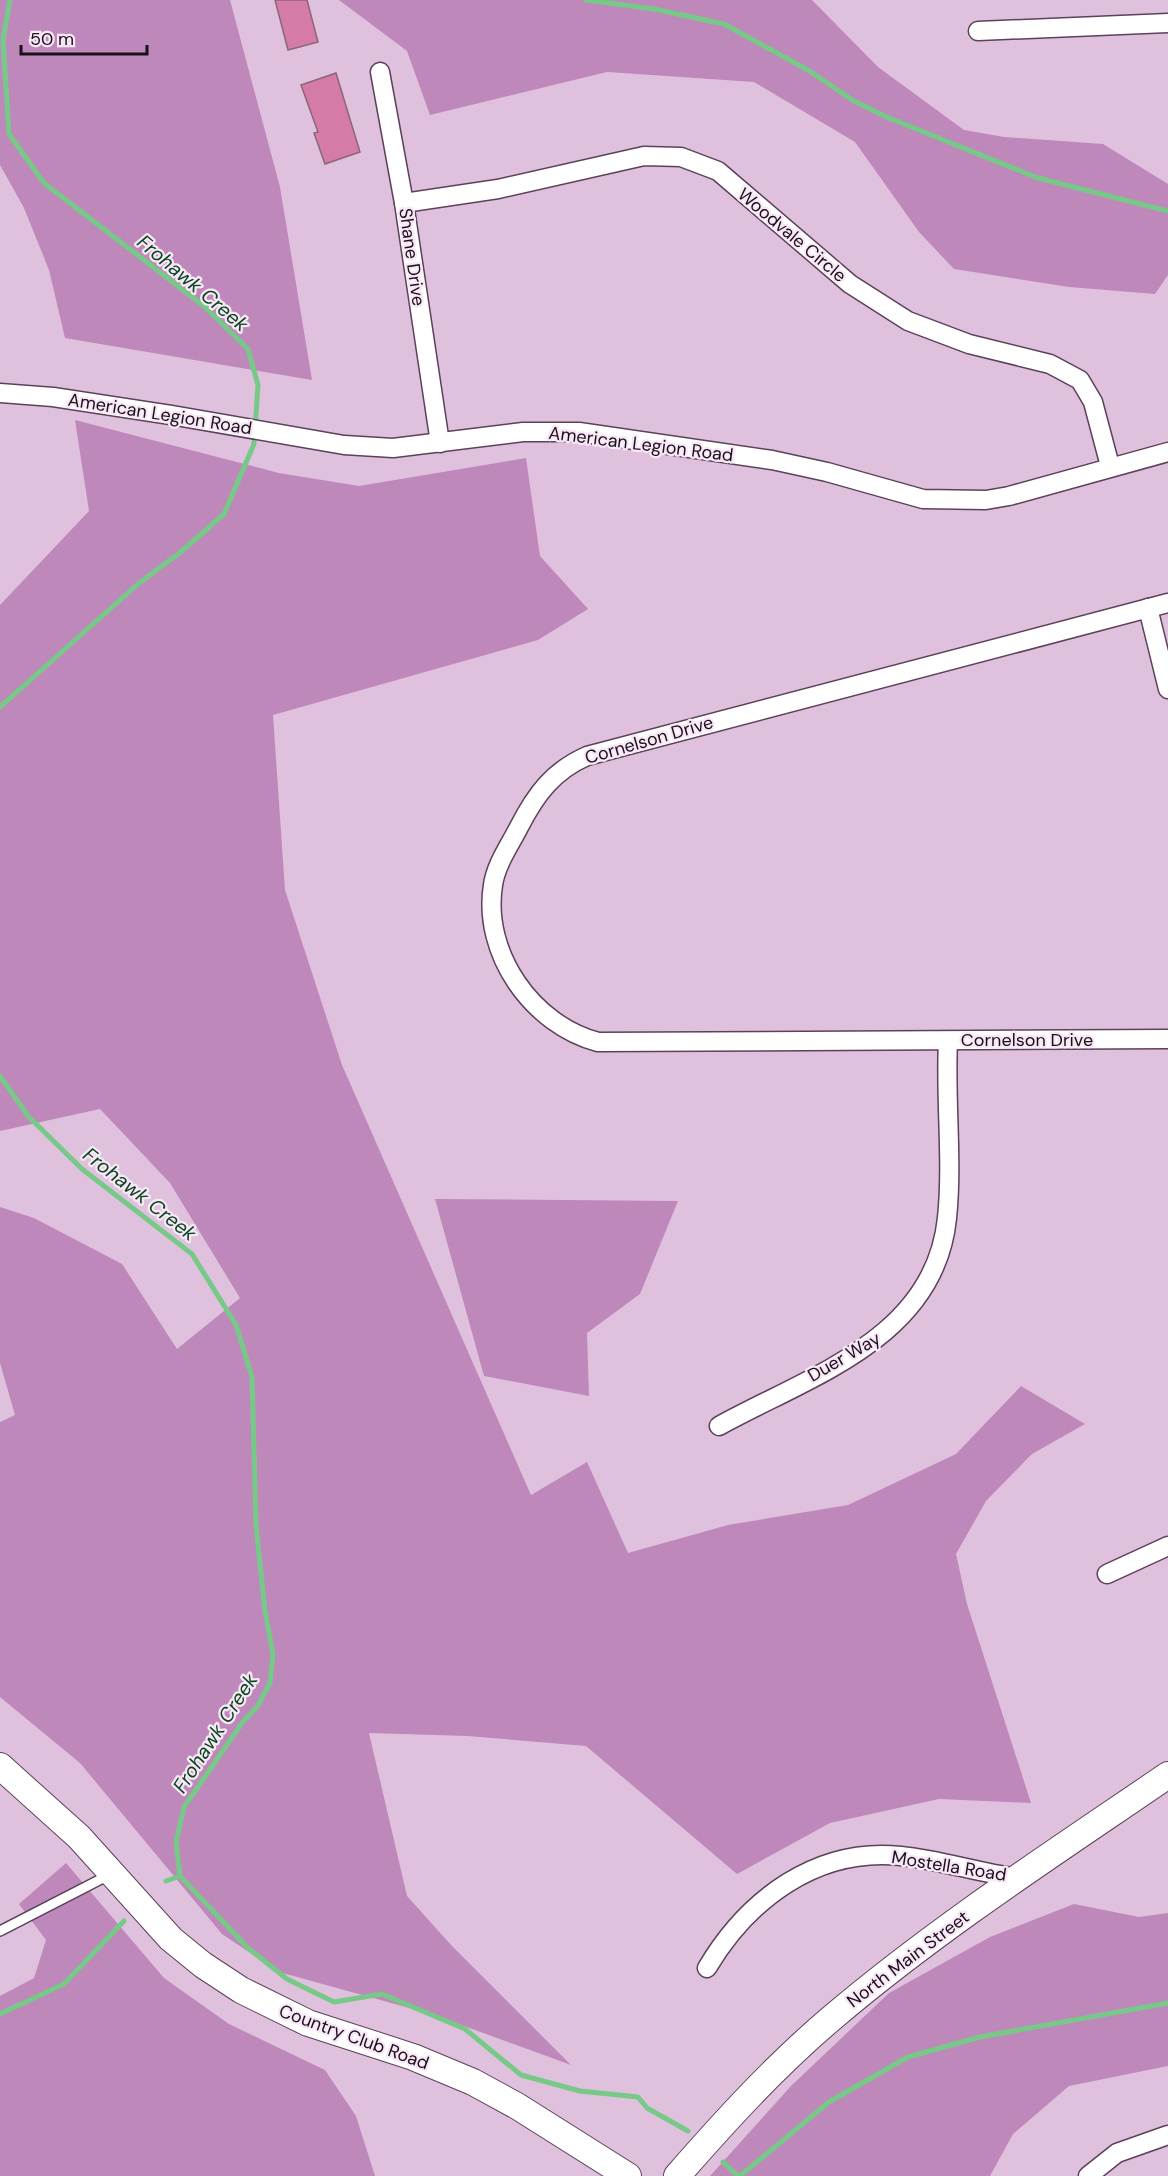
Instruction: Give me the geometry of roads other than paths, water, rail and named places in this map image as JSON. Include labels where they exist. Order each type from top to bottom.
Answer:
[{"type":"street","points":[[978,31],[1168,23]]},
{"type":"street","name":"Shane Drive","points":[[381,72],[404,203],[440,442]]},
{"type":"street","name":"Woodvale Circle","points":[[404,203],[498,189],[644,156],[669,155],[695,161],[718,171],[850,284],[908,321],[969,344],[1050,364],[1080,380],[1093,402],[1110,466]]},
{"type":"street","name":"American Legion Road","points":[[0,393],[53,397],[275,434],[381,448],[522,432],[579,432],[772,460],[827,472],[902,494],[941,501],[986,500],[1009,496],[1110,466],[1168,452]]},
{"type":"street","name":"Cornelson Drive","points":[[1168,603],[587,756],[561,770],[540,790],[499,865],[493,883],[491,904],[498,944],[523,992],[544,1015],[561,1028],[582,1038],[612,1043],[1168,1039]]},
{"type":"street","points":[[1148,608],[1168,689]]},
{"type":"street","name":"Duer Way","points":[[719,1426],[867,1347],[901,1318],[926,1284],[939,1254],[947,1218],[948,1041]]},
{"type":"street","points":[[1107,1575],[1168,1546]]},
{"type":"street","name":"Country Club Road","points":[[0,1766],[50,1809],[171,1939],[203,1965],[241,1990],[308,2023],[413,2057],[473,2082],[517,2106],[628,2176]]},
{"type":"street","name":"North Main Street","points":[[677,2176],[763,2083],[831,2018],[907,1957],[1168,1775]]},
{"type":"street","name":"Mostella Road","points":[[707,1968],[715,1955],[762,1900],[791,1879],[824,1865],[859,1857],[898,1856],[980,1873],[1018,1878]]},
{"type":"street","points":[[1088,2176],[1117,2152],[1168,2135]]},
{"type":"lane","points":[[0,1931],[111,1874]]},
{"type":"waterway","name":"Frohawk Creek","points":[[0,707],[138,584],[182,551],[224,514],[254,444],[258,385],[248,349],[205,307],[44,183],[9,134],[3,40],[10,0]]},
{"type":"waterway","points":[[586,0],[654,9],[724,24],[808,70],[854,101],[889,118],[1038,178],[1168,211]]},
{"type":"waterway","name":"Frohawk Creek","points":[[0,1076],[28,1116],[82,1169],[192,1254],[236,1325],[252,1377],[256,1525],[265,1611],[273,1654],[270,1683],[257,1707],[242,1723],[184,1807],[176,1842],[180,1876],[248,1948],[287,1979],[334,2002],[382,1994],[465,2029],[521,2075],[580,2091],[638,2097],[647,2108],[688,2131]]},
{"type":"waterway","points":[[166,1881],[180,1876]]},
{"type":"waterway","points":[[0,2014],[64,1984],[124,1921]]},
{"type":"waterway","points":[[740,2176],[829,2102],[908,2057],[980,2037],[1168,2003]]},
{"type":"waterway","name":"Frohawk Creek","points":[[723,2162],[738,2176]]}]
